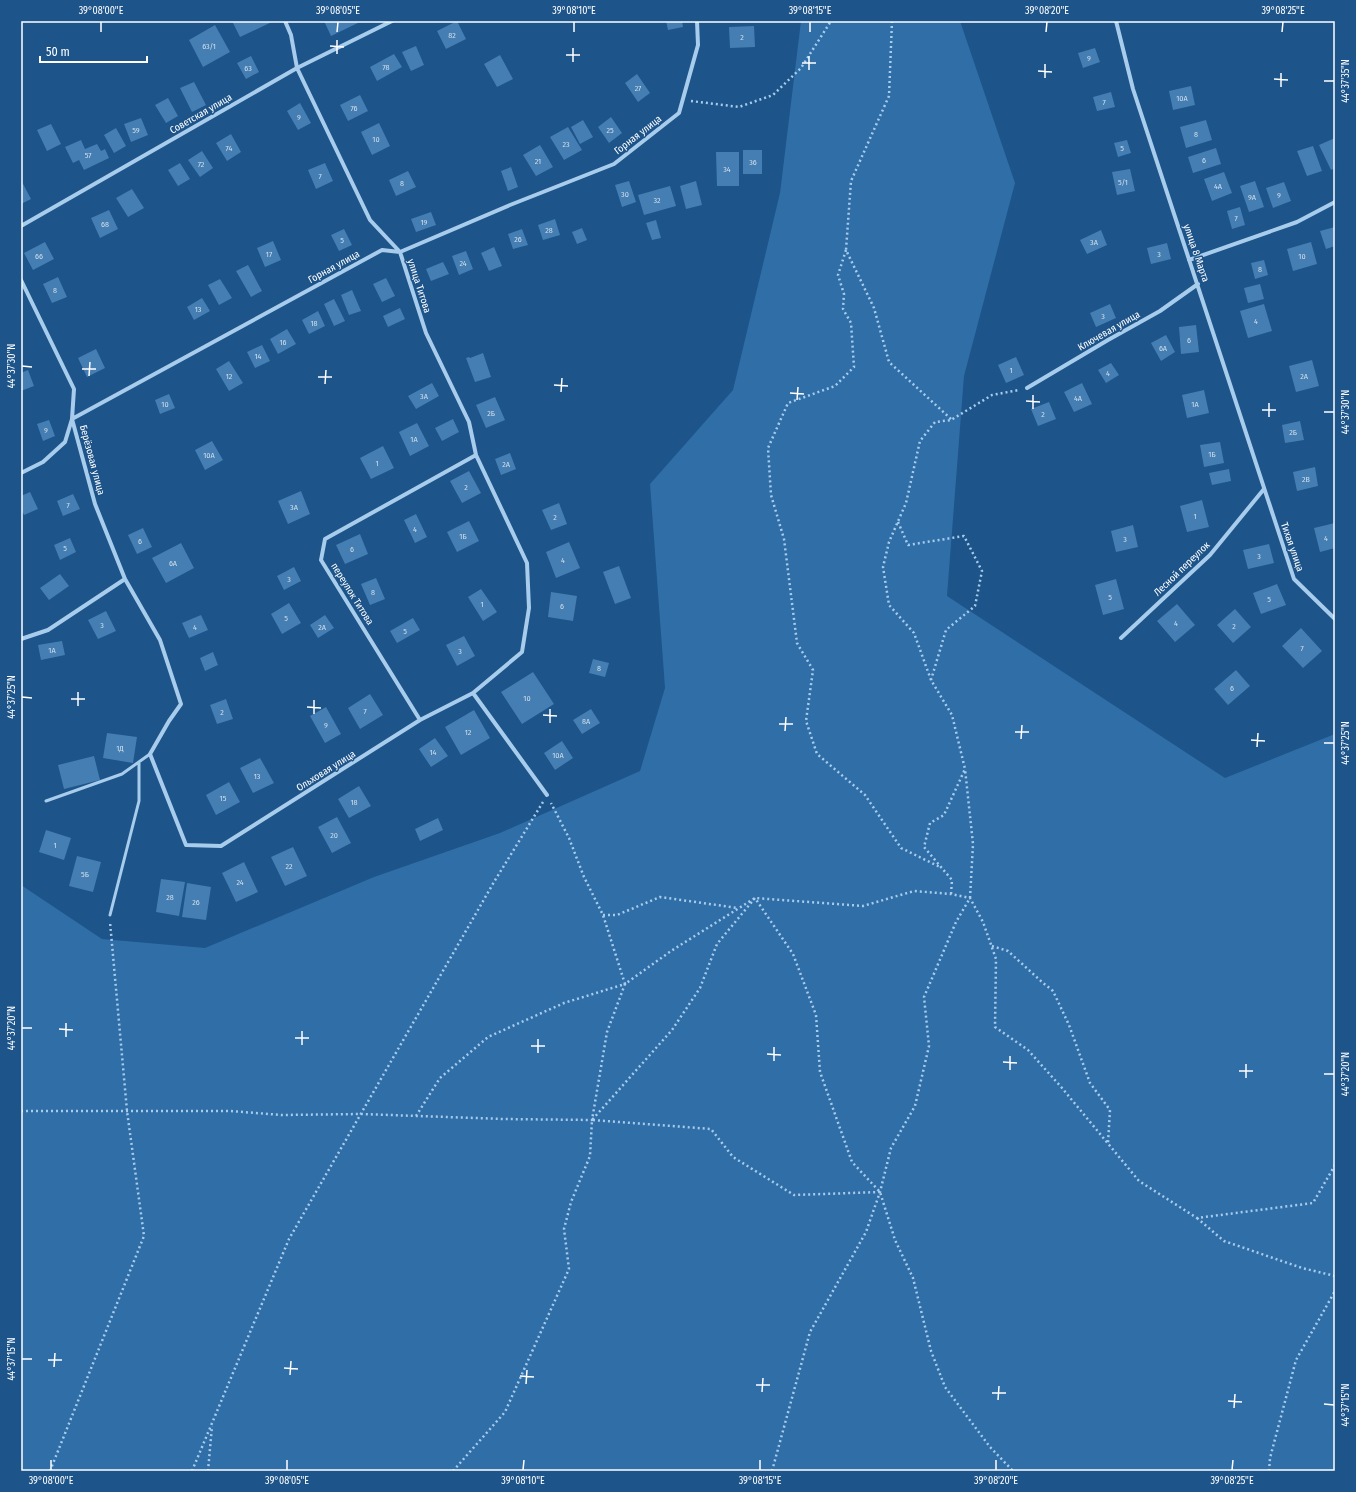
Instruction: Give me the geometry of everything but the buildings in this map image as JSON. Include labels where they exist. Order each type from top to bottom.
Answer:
[{"type":"street","name":"улица Титова","points":[[286,21],[292,35],[297,68],[370,220],[400,252],[426,333],[470,422],[476,455],[527,563]]},
{"type":"street","name":"Советская улица","points":[[21,226],[297,68],[392,21]]},
{"type":"street","points":[[683,100],[698,45],[697,21]]},
{"type":"street","name":"улица 8 Марта","points":[[1116,21],[1133,89],[1264,489]]},
{"type":"street","name":"Горная улица","points":[[72,419],[382,250],[400,252],[510,205],[614,164],[680,113],[683,100]]},
{"type":"street","points":[[1189,260],[1297,222],[1335,202]]},
{"type":"street","name":"Берёзовая улица","points":[[21,280],[74,389],[72,419],[95,504],[125,579],[160,640],[181,704],[169,721],[150,754]]},
{"type":"street","name":"Ключевая улица","points":[[1027,388],[1160,311],[1198,284]]},
{"type":"street","points":[[21,473],[43,462],[65,442],[72,419]]},
{"type":"street","name":"переулок Титова","points":[[420,720],[321,560],[325,538],[476,455]]},
{"type":"street","name":"Тихая улица","points":[[1264,489],[1294,579],[1335,619]]},
{"type":"street","name":"Лесной переулок","points":[[1121,638],[1210,555],[1264,489]]},
{"type":"street","name":"Ольховая улица","points":[[150,754],[186,845],[221,846],[420,720],[474,693],[522,652],[529,608],[527,563]]},
{"type":"street","points":[[21,639],[48,630],[125,579]]},
{"type":"street","points":[[474,693],[547,795]]},
{"type":"lane","points":[[46,801],[122,774],[150,754]]},
{"type":"lane","points":[[110,915],[139,801],[139,762]]},
{"type":"path","points":[[683,100],[738,107],[773,95],[801,68],[831,21]]},
{"type":"path","points":[[892,21],[889,96],[851,181],[846,250],[838,275],[844,294],[843,309],[851,323],[854,367],[835,386],[788,403],[768,448],[771,495],[784,539],[797,643],[814,670],[806,721],[817,754],[865,795],[902,848],[940,867]]},
{"type":"path","points":[[846,250],[874,308],[889,362],[951,420]]},
{"type":"path","points":[[772,1471],[810,1332],[866,1232],[880,1192],[891,1148],[915,1106],[929,1046],[924,997],[956,922],[970,898],[973,844],[965,769],[952,716],[931,680],[914,633],[889,605],[883,567],[889,542],[906,503],[920,441],[935,422],[951,420],[992,395],[1027,388]]},
{"type":"path","points":[[897,522],[908,545],[964,536],[982,572],[975,606],[946,630],[931,680]]},
{"type":"path","points":[[951,894],[952,880],[924,847],[930,823],[944,814],[965,769]]},
{"type":"path","points":[[453,1471],[504,1412],[569,1269],[564,1229],[571,1202],[590,1156],[592,1120],[607,1032],[625,984],[603,915],[584,876],[569,838],[547,795]]},
{"type":"path","points":[[192,1471],[289,1239],[494,882],[547,795]]},
{"type":"path","points":[[416,1116],[440,1078],[488,1037],[564,1003],[625,984],[671,951],[755,898],[863,906],[914,891],[951,894],[970,898],[983,922],[992,946],[996,959],[995,1027],[1028,1050],[1062,1088],[1139,1181],[1197,1218],[1224,1241],[1302,1268],[1335,1276]]},
{"type":"path","points":[[603,915],[617,915],[660,896],[739,908]]},
{"type":"path","points":[[592,1120],[672,1030],[700,988],[717,944],[755,898]]},
{"type":"path","points":[[755,898],[793,954],[816,1015],[820,1072],[852,1162],[880,1192],[895,1240],[913,1278],[931,1351],[945,1387],[990,1447],[1013,1471]]},
{"type":"path","points":[[50,1471],[144,1236],[127,1111],[110,915]]},
{"type":"path","points":[[992,946],[1008,951],[1053,991],[1069,1025],[1090,1083],[1110,1110],[1108,1144]]},
{"type":"path","points":[[21,1111],[230,1111],[282,1115],[361,1114],[504,1119],[592,1120],[711,1129],[733,1157],[794,1195],[880,1192]]},
{"type":"path","points":[[1197,1218],[1313,1203],[1335,1165]]},
{"type":"path","points":[[1269,1471],[1270,1458],[1296,1360],[1335,1291]]},
{"type":"path","points":[[208,1471],[212,1423]]},
{"type":"shaded area","points":[[801,21],[960,21],[1015,183],[964,376],[947,596],[1225,778],[1335,734],[1335,1471],[21,1471],[21,885],[102,939],[205,948],[374,877],[500,833],[640,771],[665,688],[650,484],[733,390],[780,193]]}]
